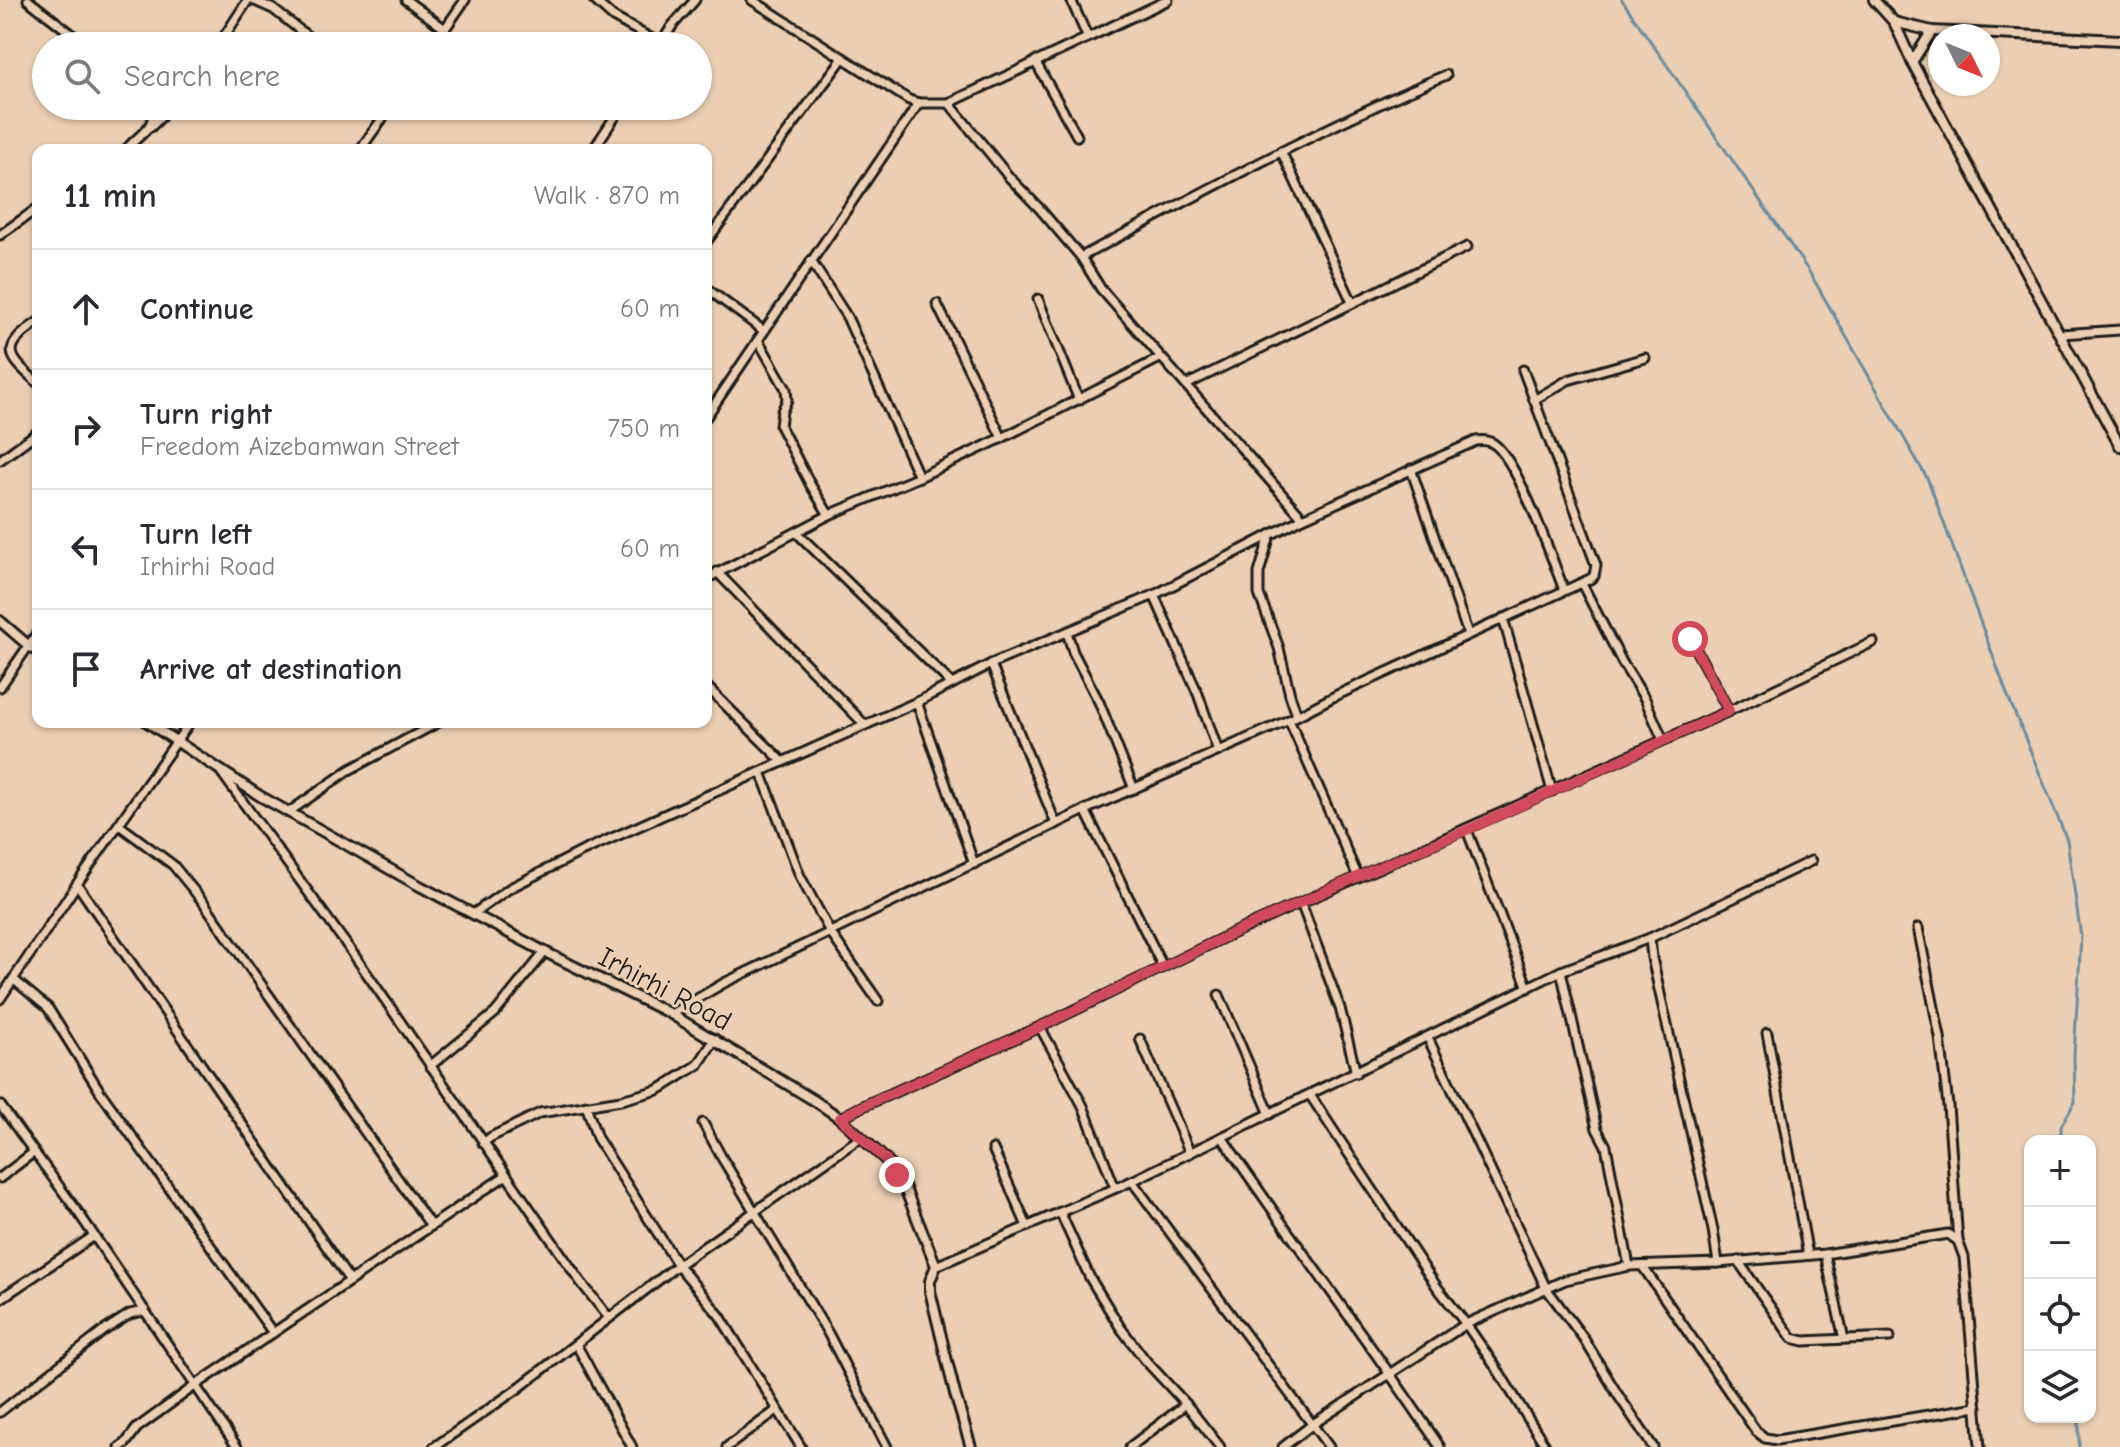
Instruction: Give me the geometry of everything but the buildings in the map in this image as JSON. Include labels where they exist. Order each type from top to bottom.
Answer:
[{"type":"street","points":[[28,0],[69,32]]},
{"type":"street","points":[[228,32],[250,0],[273,9],[302,32]]},
{"type":"street","points":[[406,0],[445,29]]},
{"type":"street","points":[[443,32],[465,0]]},
{"type":"street","points":[[594,0],[613,17],[638,32]]},
{"type":"street","points":[[668,32],[695,0]]},
{"type":"street","points":[[752,0],[909,100],[919,103],[949,103],[1168,0]]},
{"type":"street","points":[[1071,0],[1087,36]]},
{"type":"street","points":[[1874,0],[1894,22],[1912,62],[2120,446]]},
{"type":"street","points":[[1894,22],[1928,30]]},
{"type":"street","points":[[2000,34],[2120,40]]},
{"type":"street","points":[[1912,62],[1928,37]]},
{"type":"street","points":[[712,234],[843,58]]},
{"type":"street","points":[[1035,61],[1077,136]]},
{"type":"street","points":[[1081,257],[1281,151],[1446,75]]},
{"type":"street","points":[[712,408],[919,103]]},
{"type":"street","points":[[949,103],[1000,167],[1081,257],[1101,289],[1303,518]]},
{"type":"street","points":[[149,129],[152,120]]},
{"type":"street","points":[[130,144],[158,120]]},
{"type":"street","points":[[364,144],[381,120]]},
{"type":"street","points":[[597,144],[613,120]]},
{"type":"street","points":[[1281,151],[1352,302]]},
{"type":"street","points":[[0,235],[32,212]]},
{"type":"street","points":[[1186,385],[1467,247]]},
{"type":"street","points":[[811,261],[847,317],[919,477]]},
{"type":"street","points":[[712,292],[764,331]]},
{"type":"street","points":[[1038,299],[1079,400]]},
{"type":"street","points":[[937,304],[1002,438]]},
{"type":"street","points":[[32,326],[13,341],[11,353],[15,362],[32,378]]},
{"type":"street","points":[[2061,334],[2120,330]]},
{"type":"street","points":[[758,340],[786,389],[787,400],[780,426],[829,515]]},
{"type":"street","points":[[712,575],[829,515],[1002,438],[1160,358]]},
{"type":"street","points":[[1534,400],[1568,380],[1645,358]]},
{"type":"street","points":[[671,1014],[724,983],[1085,810],[1289,720],[1594,576],[1596,565],[1523,370]]},
{"type":"street","points":[[0,460],[32,436]]},
{"type":"street","points":[[473,914],[510,888],[583,851],[917,702],[991,664],[1154,595],[1303,518],[1476,441],[1483,440],[1494,445],[1514,471],[1564,590]]},
{"type":"street","points":[[1411,469],[1468,634]]},
{"type":"street","points":[[797,533],[952,684]]},
{"type":"street","points":[[1270,535],[1259,573],[1259,594],[1279,648],[1297,715]]},
{"type":"street","points":[[717,572],[865,725]]},
{"type":"street","points":[[1582,584],[1645,699],[1663,740]]},
{"type":"street","points":[[1154,595],[1198,694],[1218,751]]},
{"type":"street","points":[[1503,618],[1552,791]]},
{"type":"street","points":[[0,621],[32,648]]},
{"type":"street","points":[[1067,632],[1134,789]]},
{"type":"street","points":[[1690,639],[1729,711]]},
{"type":"street","points":[[0,687],[32,641]]},
{"type":"street","points":[[840,1118],[1301,903],[1729,711],[1873,642]]},
{"type":"street","points":[[991,664],[1056,824]]},
{"type":"street","points":[[712,692],[783,762]]},
{"type":"street","points":[[917,702],[974,864]]},
{"type":"street","points":[[1289,720],[1358,877]]},
{"type":"street","name":"Irhirhi Road","points":[[156,728],[221,772],[289,812],[416,884],[671,1014],[840,1118],[886,1160],[902,1181],[936,1266],[930,1291],[971,1447]]},
{"type":"street","points":[[0,999],[4,985],[13,979],[186,728]]},
{"type":"street","points":[[289,812],[349,770],[428,728]]},
{"type":"street","points":[[221,772],[354,955],[505,1176],[609,1318]]},
{"type":"street","points":[[761,772],[800,876],[830,932],[878,1001]]},
{"type":"street","points":[[1085,810],[1163,967]]},
{"type":"street","points":[[119,825],[173,865],[204,903],[431,1226]]},
{"type":"street","points":[[1467,830],[1528,988]]},
{"type":"street","points":[[936,1266],[1132,1181],[1561,971],[1650,938],[1811,861]]},
{"type":"street","points":[[77,884],[350,1281]]},
{"type":"street","points":[[1301,903],[1340,1008],[1356,1073]]},
{"type":"street","points":[[1918,928],[1940,1037],[1958,1241],[1964,1257],[1980,1447]]},
{"type":"street","points":[[1650,938],[1718,1263]]},
{"type":"street","points":[[430,1066],[495,1013],[545,952]]},
{"type":"street","points":[[1561,971],[1597,1129],[1606,1146],[1629,1266]]},
{"type":"street","points":[[13,979],[48,1008],[101,1093],[273,1333]]},
{"type":"street","points":[[1219,995],[1270,1114]]},
{"type":"street","points":[[1040,1027],[1083,1106],[1115,1188]]},
{"type":"street","points":[[1767,1033],[1808,1255]]},
{"type":"street","points":[[1428,1038],[1546,1288],[1584,1339],[1653,1447]]},
{"type":"street","points":[[483,1143],[540,1113],[621,1100],[658,1090],[698,1065],[715,1039]]},
{"type":"street","points":[[1140,1039],[1190,1153]]},
{"type":"street","points":[[1310,1095],[1546,1447]]},
{"type":"street","points":[[0,1105],[94,1236],[237,1447]]},
{"type":"street","points":[[586,1105],[597,1138],[678,1265],[720,1316],[801,1447]]},
{"type":"street","points":[[703,1123],[828,1333],[887,1447]]},
{"type":"street","points":[[1222,1137],[1440,1447]]},
{"type":"street","points":[[434,1447],[516,1390],[678,1265],[860,1138]]},
{"type":"street","points":[[993,1149],[1027,1226]]},
{"type":"street","points":[[0,1178],[34,1152]]},
{"type":"street","points":[[120,1447],[137,1428],[196,1385],[505,1176]]},
{"type":"street","points":[[1132,1181],[1329,1447]]},
{"type":"street","points":[[1060,1212],[1090,1278],[1120,1327],[1220,1447]]},
{"type":"street","points":[[1283,1447],[1466,1324],[1565,1280],[1629,1266],[1718,1263],[1825,1254],[1948,1234],[1958,1241]]},
{"type":"street","points":[[0,1299],[94,1236]]},
{"type":"street","points":[[1825,1254],[1844,1339]]},
{"type":"street","points":[[1738,1261],[1792,1338],[1798,1341],[1890,1337]]},
{"type":"street","points":[[1643,1267],[1756,1431],[1765,1438],[1777,1440],[1977,1407]]},
{"type":"street","points":[[0,1412],[105,1330],[130,1314],[145,1311]]},
{"type":"street","points":[[576,1344],[632,1447]]},
{"type":"street","points":[[1130,1447],[1186,1404]]},
{"type":"street","points":[[727,1447],[777,1410]]},
{"type":"waterway","points":[[1622,0],[1810,273],[1928,480],[2007,694],[2067,840],[2081,937],[2074,1055],[2075,1102],[2061,1126],[2061,1135]]},
{"type":"waterway","points":[[2079,1423],[2079,1447]]},
{"type":"route","points":[[897,1175],[886,1160],[840,1118],[1040,1027],[1233,933],[1729,711],[1690,639]]}]
